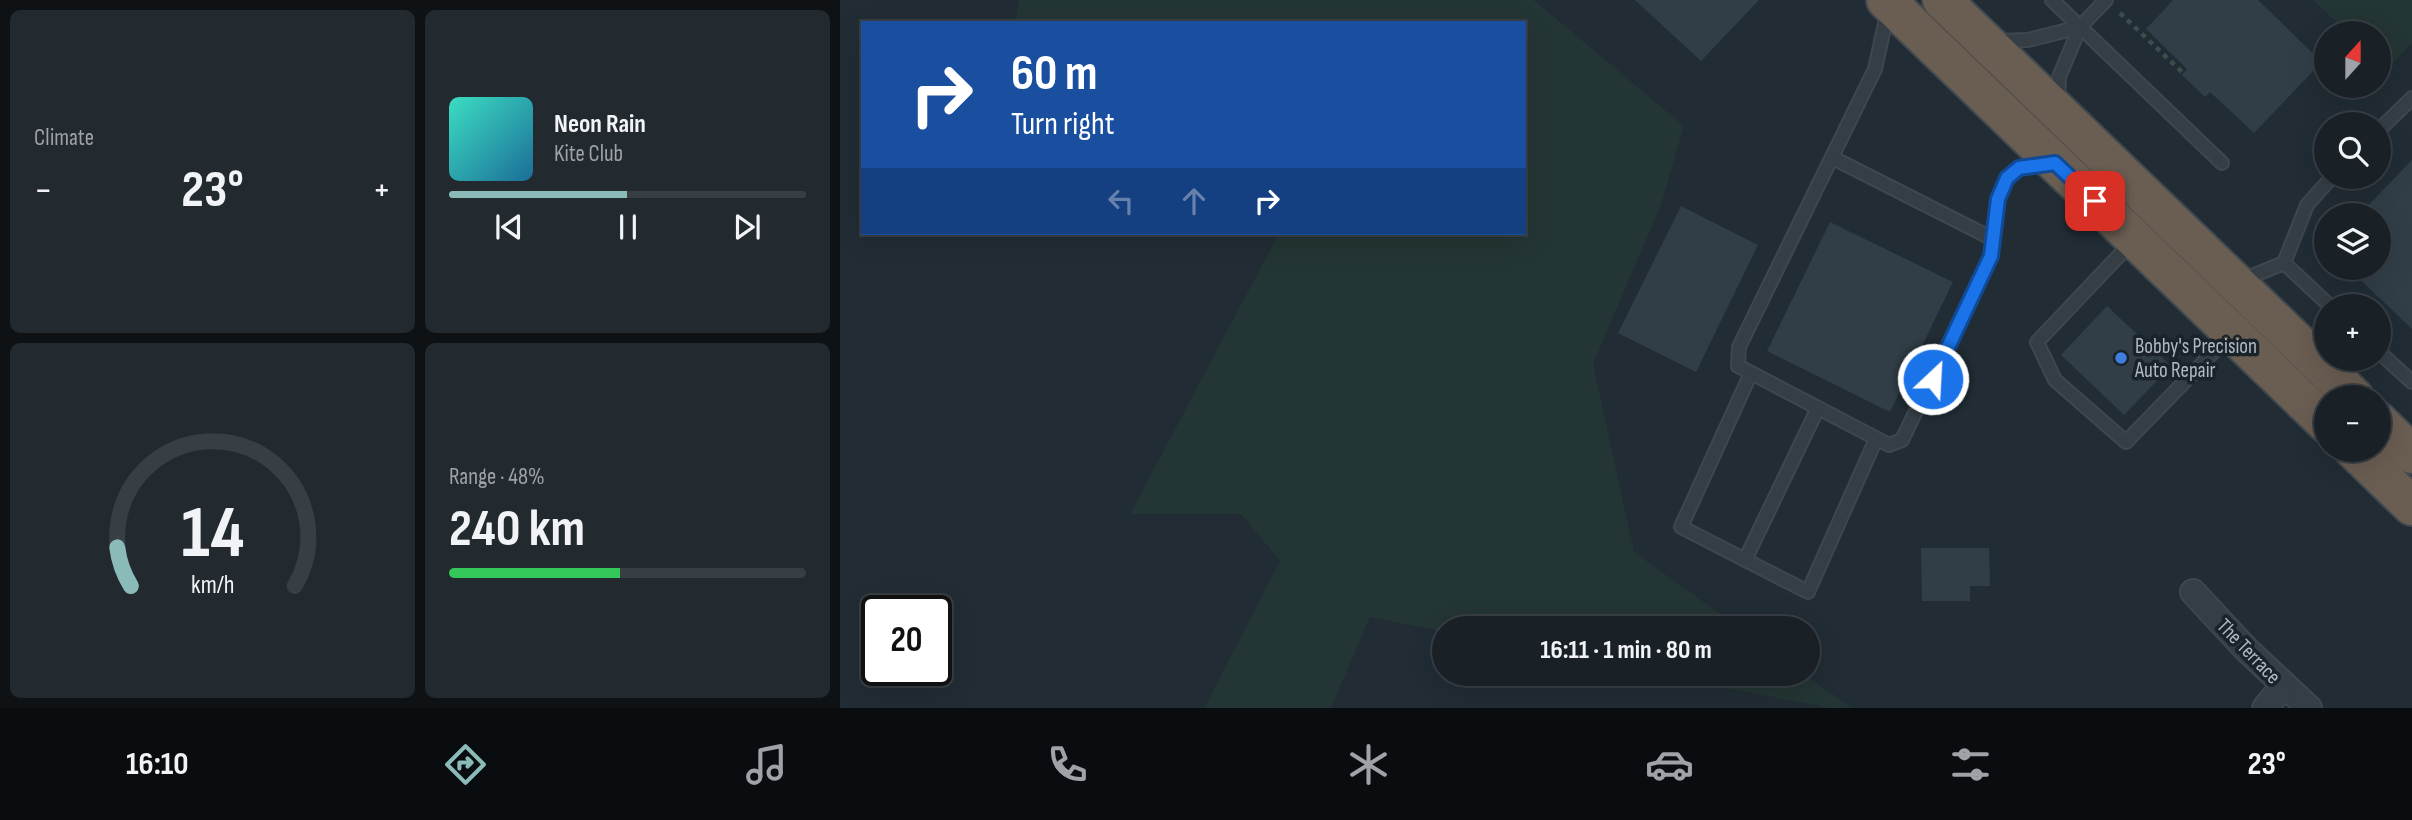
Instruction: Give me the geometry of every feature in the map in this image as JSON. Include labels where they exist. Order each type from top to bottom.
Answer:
[{"type":"highway","points":[[1942,0],[2342,385]]},
{"type":"highway","points":[[1887,2],[2314,412]]},
{"type":"highway","points":[[2391,433],[2411,452]]},
{"type":"highway","points":[[2366,462],[2412,506]]},
{"type":"street","name":"The Terrace","points":[[2193,592],[2283,686],[2309,708]]},
{"type":"street","points":[[2265,708],[2283,686]]},
{"type":"lane","points":[[2052,0],[2222,163]]},
{"type":"lane","points":[[2068,121],[2059,102],[2059,77],[2080,27],[2106,0]]},
{"type":"lane","points":[[1887,2],[1875,69],[1739,347],[1738,366],[1889,445],[1902,440],[1991,256],[1998,199],[2007,178],[2019,168],[2055,163]]},
{"type":"lane","points":[[1982,39],[2028,40],[2080,27]]},
{"type":"lane","points":[[2391,118],[2412,98]]},
{"type":"lane","points":[[1833,158],[1993,239]]},
{"type":"lane","points":[[2236,282],[2284,263],[2307,205],[2321,189]]},
{"type":"lane","points":[[2134,239],[2037,342],[2055,380],[2126,442],[2232,333]]},
{"type":"lane","points":[[2284,263],[2317,294]]},
{"type":"lane","points":[[2391,363],[2412,382]]},
{"type":"lane","points":[[1751,373],[1681,527],[1808,592],[1876,439]]},
{"type":"lane","points":[[1745,560],[1818,408]]},
{"type":"path","points":[[2120,13],[2182,72]]},
{"type":"shaded area","points":[[1019,0],[1534,0],[1684,126],[1661,205],[1593,364],[1634,552],[1723,616],[1432,616],[1432,630],[1370,617],[1331,708],[1204,708],[1280,561],[1241,514],[1130,514],[1278,235],[1526,235],[1526,21],[1015,21]]},
{"type":"shaded area","points":[[2313,0],[2412,0],[2412,43],[2391,65],[2391,21],[2335,21]]},
{"type":"shaded area","points":[[1820,685],[1852,708],[1828,708],[1717,686]]},
{"type":"building","points":[[1635,0],[1759,0],[1701,61]]},
{"type":"building","points":[[2173,0],[2258,0],[2314,54],[2314,70],[2254,133],[2210,92],[2205,97],[2182,75],[2187,69],[2146,29]]},
{"type":"building","points":[[2412,160],[2412,329],[2391,309],[2391,294],[2375,294],[2361,280],[2391,280],[2391,203],[2371,203],[2384,189],[2391,189],[2391,182]]},
{"type":"building","points":[[1681,206],[1758,245],[1696,372],[1618,333]]},
{"type":"building","points":[[1830,222],[1953,282],[1890,412],[1767,351]]},
{"type":"building","points":[[2107,306],[2171,366],[2124,415],[2061,355]]},
{"type":"building","points":[[1921,548],[1989,548],[1990,586],[1970,586],[1970,601],[1922,601]]},
{"type":"place","name":"Bobby's Precision Auto Repair","points":[[2121,358]]},
{"type":"route","points":[[1933,379],[1991,256],[1998,199],[2007,178],[2019,168],[2055,163],[2095,201]]}]
